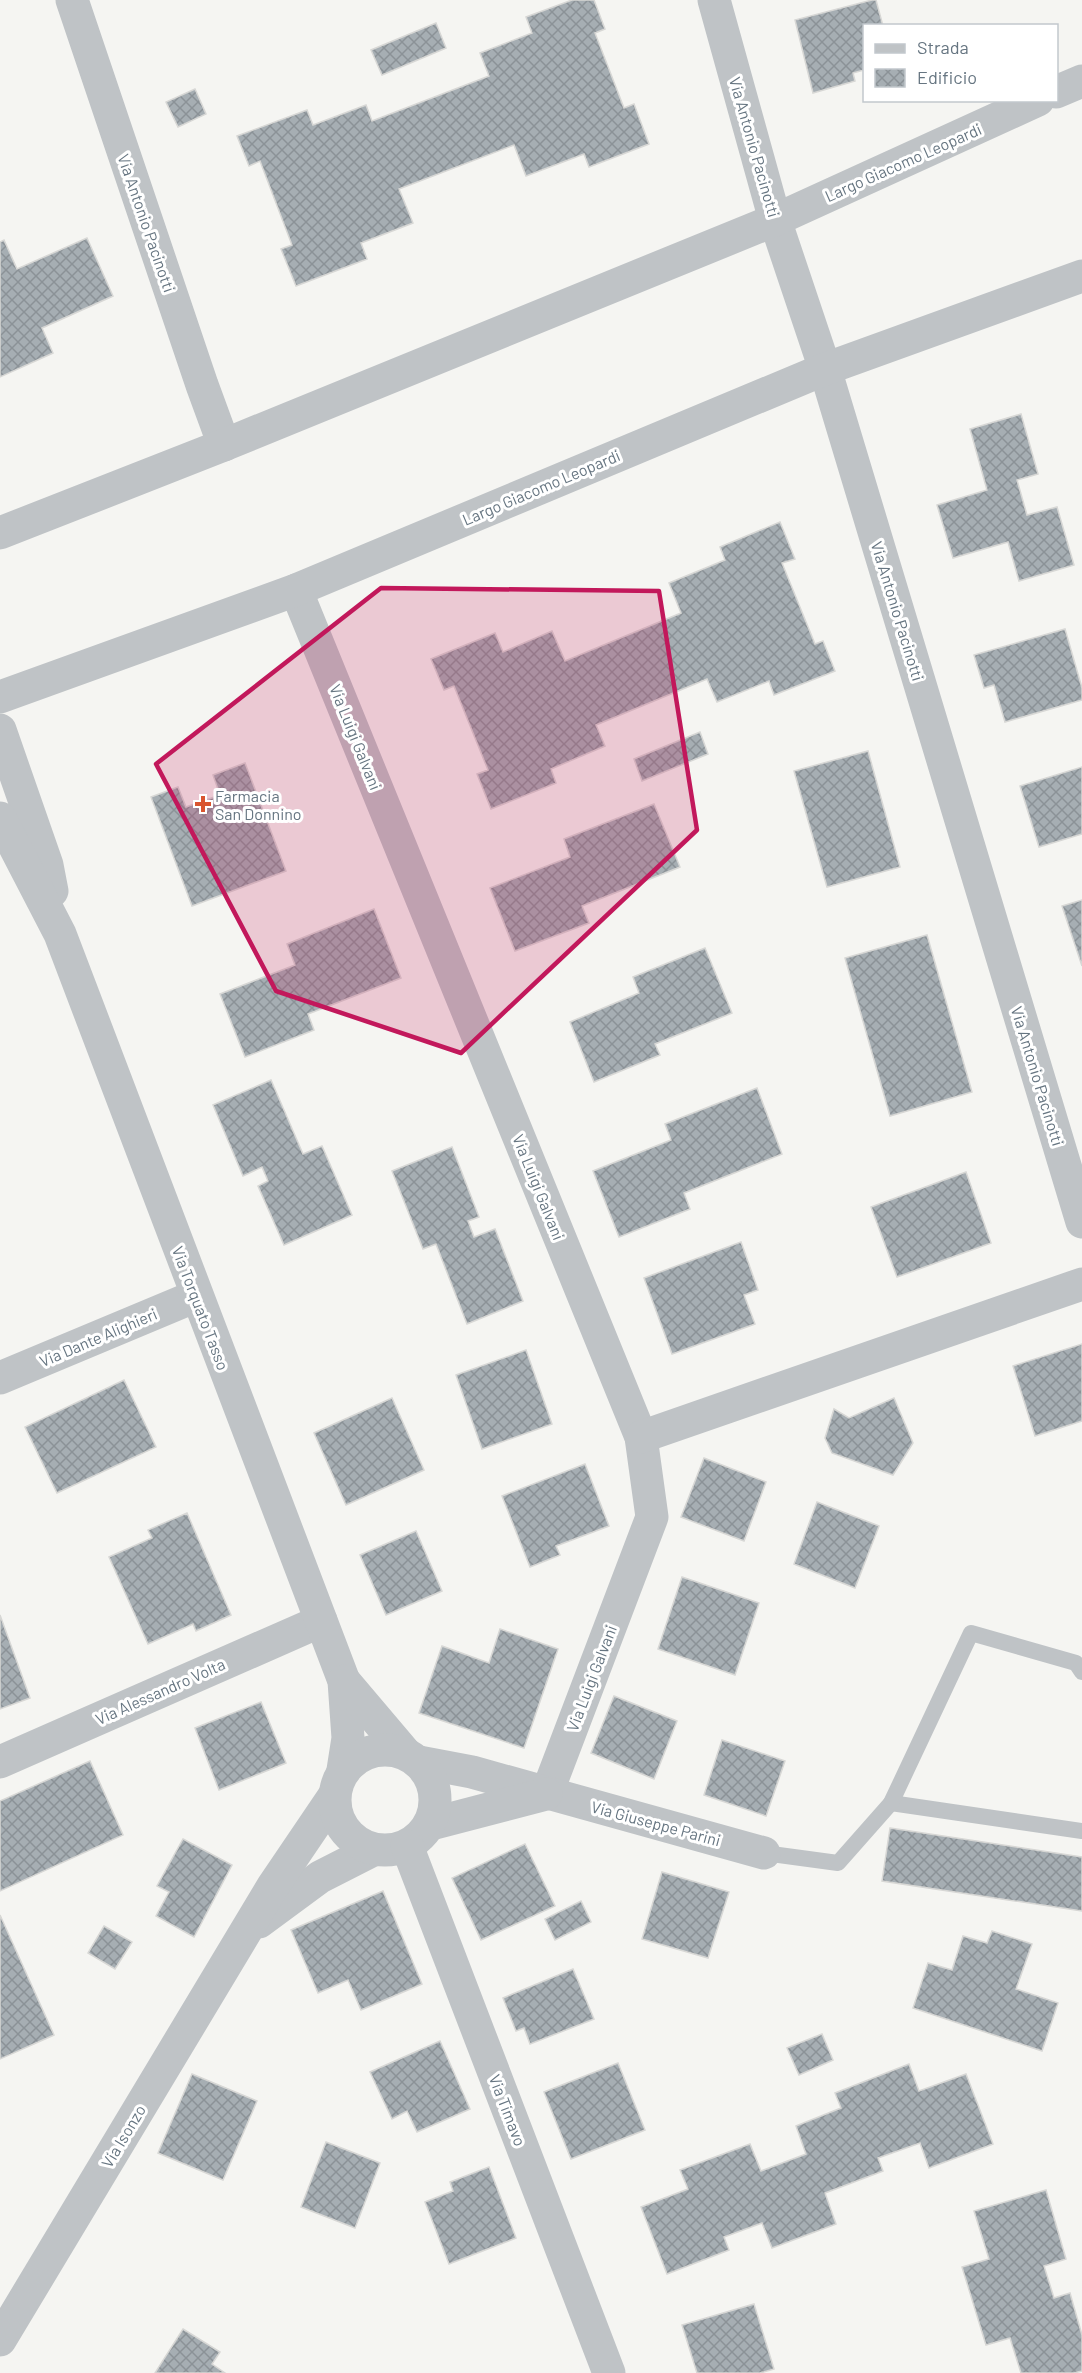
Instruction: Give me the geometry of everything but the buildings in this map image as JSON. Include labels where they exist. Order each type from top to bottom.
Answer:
[{"type":"street","name":"Via Antonio Pacinotti","points":[[72,0],[224,445]]},
{"type":"street","name":"Via Antonio Pacinotti","points":[[714,0],[775,220],[825,369],[1082,1222]]},
{"type":"street","points":[[1058,91],[1082,81]]},
{"type":"street","name":"Largo Giacomo Leopardi","points":[[0,533],[224,445],[775,220],[1034,102]]},
{"type":"street","name":"Largo Giacomo Leopardi","points":[[0,697],[296,590],[825,369],[1082,276]]},
{"type":"street","name":"Via Luigi Galvani","points":[[296,590],[641,1437],[652,1517],[548,1793]]},
{"type":"street","name":"Via Torquato Tasso","points":[[0,730],[47,866],[60,934]]},
{"type":"street","name":"Via Torquato Tasso","points":[[0,818],[60,934],[344,1681],[348,1738],[339,1783],[338,1820],[353,1840],[373,1850]]},
{"type":"street","points":[[641,1437],[1082,1284]]},
{"type":"street","name":"Via Dante Alighieri","points":[[0,1378],[196,1296]]},
{"type":"street","name":"Via Alessandro Volta","points":[[0,1762],[321,1621]]},
{"type":"street","name":"Via Torquato Tasso","points":[[344,1681],[434,1782],[435,1812],[431,1824]]},
{"type":"street","points":[[339,1783],[352,1761],[370,1751],[382,1749],[412,1757]]},
{"type":"street","name":"Via Giuseppe Parini","points":[[412,1757],[764,1853]]},
{"type":"street","name":"Via Isonzo","points":[[0,2340],[245,1932],[339,1783]]},
{"type":"street","points":[[373,1850],[407,1846],[422,1836],[431,1824],[548,1793]]},
{"type":"street","name":"Via Timavo","points":[[407,1846],[609,2373]]},
{"type":"street","name":"Via Isonzo","points":[[245,1932],[320,1877],[373,1850]]},
{"type":"lane","points":[[764,1853],[838,1863],[891,1803],[971,1634],[1076,1663],[1082,1672]]},
{"type":"lane","points":[[891,1803],[1082,1831]]},
{"type":"highlighted area","points":[[381,588],[659,591],[697,830],[461,1053],[276,991],[156,764]]},
{"type":"place","name":"Farmacia San Donnino","points":[[203,804]]}]
